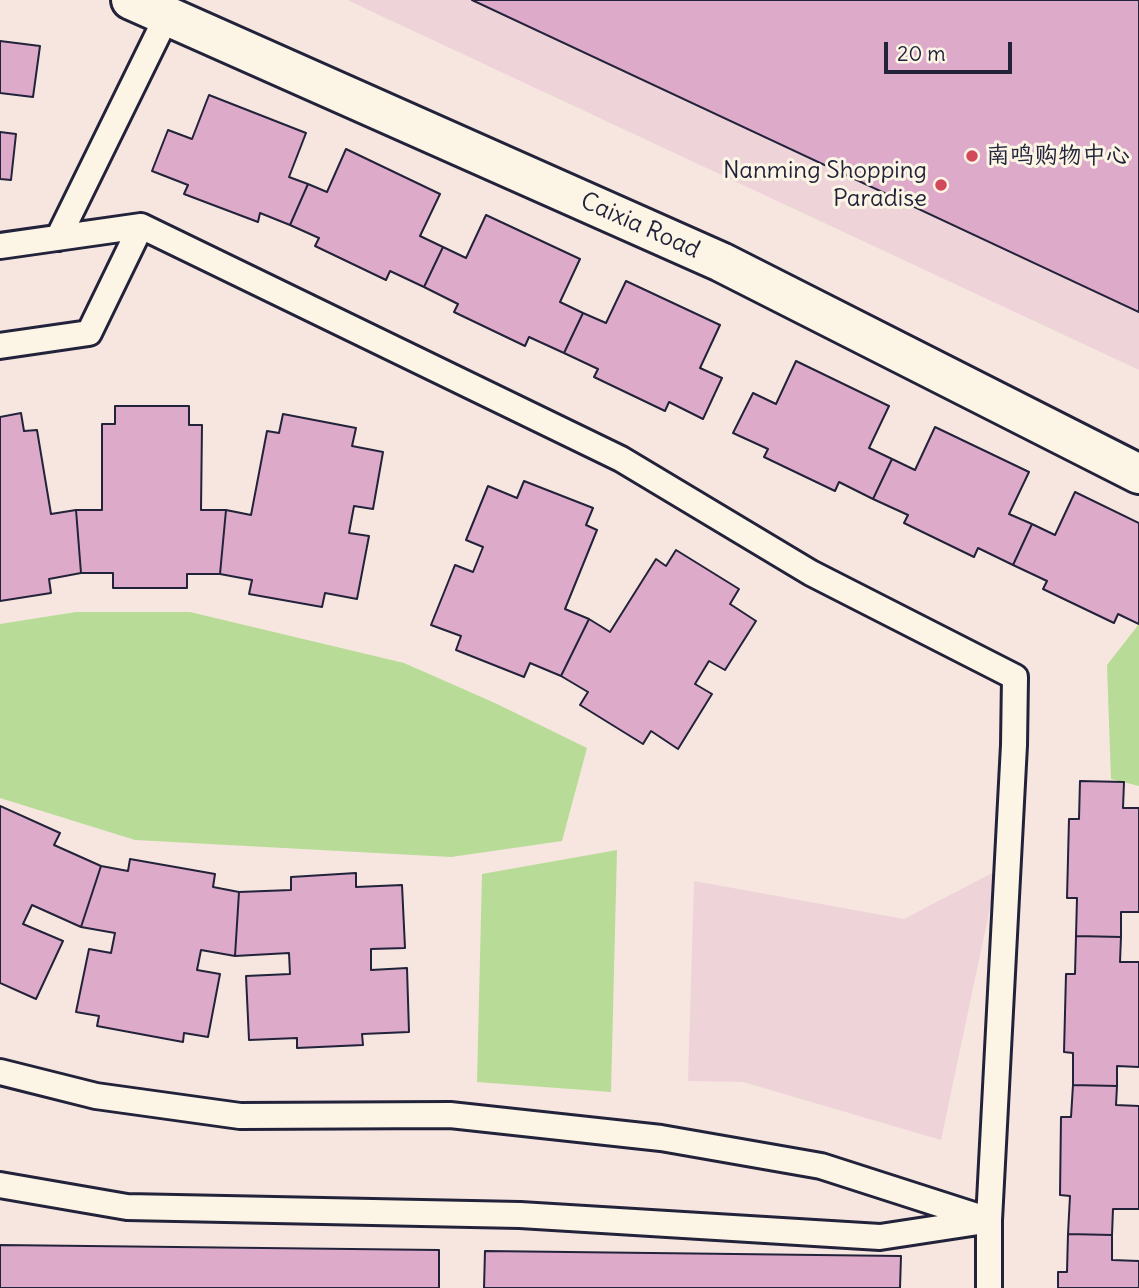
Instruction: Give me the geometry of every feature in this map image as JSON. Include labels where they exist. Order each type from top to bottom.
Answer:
[{"type":"street","name":"Caixia Road","points":[[131,0],[721,262],[1139,474]]},
{"type":"lane","points":[[58,238],[167,16]]},
{"type":"lane","points":[[0,346],[89,333],[141,226]]},
{"type":"lane","points":[[0,246],[141,226],[621,459],[811,573],[1014,677],[1014,745],[989,1220],[989,1288]]},
{"type":"lane","points":[[0,1072],[96,1096],[240,1116],[450,1115],[661,1138],[821,1166],[989,1220]]},
{"type":"lane","points":[[0,1185],[127,1207],[520,1215],[880,1237],[989,1220]]},
{"type":"shaded area","name":"Nanming Shopping Paradise","points":[[347,0],[1139,0],[1139,370]]},
{"type":"shaded area","points":[[998,870],[941,1140],[743,1082],[688,1081],[694,881],[904,919]]},
{"type":"green space","points":[[76,612],[190,612],[404,663],[495,703],[587,748],[562,841],[451,857],[135,840],[0,798],[0,624]]},
{"type":"green space","points":[[1139,624],[1139,786],[1111,779],[1107,665]]},
{"type":"green space","points":[[617,850],[611,1092],[477,1082],[482,874]]},
{"type":"building","name":"Nanming Shopping Paradise","points":[[472,0],[1139,0],[1139,312]]},
{"type":"building","points":[[0,41],[40,46],[33,97],[0,93]]},
{"type":"building","points":[[209,95],[306,133],[289,177],[308,184],[290,225],[260,213],[258,222],[184,194],[188,185],[152,171],[168,130],[192,139]]},
{"type":"building","points":[[0,132],[16,134],[11,180],[0,179]]},
{"type":"building","points":[[346,149],[440,194],[420,236],[443,247],[424,287],[390,271],[386,280],[315,246],[319,238],[290,225],[308,184],[327,192]]},
{"type":"building","points":[[486,215],[580,259],[560,302],[583,313],[564,353],[529,337],[525,346],[454,312],[458,304],[424,287],[443,247],[466,258]]},
{"type":"building","points":[[626,281],[720,325],[700,368],[722,378],[703,419],[669,402],[665,411],[594,377],[598,369],[564,353],[583,313],[606,323]]},
{"type":"building","points":[[796,361],[889,406],[869,448],[892,459],[873,499],[839,482],[835,491],[764,457],[768,449],[733,433],[753,393],[776,404]]},
{"type":"building","points":[[115,406],[189,406],[189,425],[202,425],[201,510],[226,510],[220,574],[187,574],[187,588],[113,588],[113,573],[81,573],[76,510],[102,510],[102,424],[115,424]]},
{"type":"building","points":[[21,413],[24,431],[37,430],[51,514],[76,510],[81,573],[49,579],[51,593],[0,601],[0,417]]},
{"type":"building","points":[[283,414],[356,428],[352,446],[383,452],[373,509],[354,506],[349,533],[369,536],[357,599],[325,593],[322,607],[249,594],[252,580],[220,574],[226,510],[251,515],[267,431],[279,433]]},
{"type":"building","points":[[935,427],[1029,472],[1009,514],[1032,524],[1013,565],[978,548],[974,557],[904,523],[908,515],[873,499],[892,459],[915,470]]},
{"type":"building","points":[[524,481],[593,508],[586,525],[597,530],[565,609],[589,619],[561,676],[530,663],[524,677],[456,650],[461,636],[431,625],[455,565],[473,572],[483,547],[466,540],[488,486],[517,498]]},
{"type":"building","points":[[1075,492],[1139,523],[1139,624],[1118,614],[1114,623],[1043,589],[1047,581],[1013,565],[1032,524],[1055,535]]},
{"type":"building","points":[[676,550],[739,589],[730,604],[756,621],[725,670],[709,661],[695,684],[712,694],[678,749],[651,731],[643,744],[580,705],[588,692],[561,676],[589,619],[610,632],[656,559],[666,566]]},
{"type":"building","points":[[1080,781],[1124,782],[1123,808],[1139,808],[1139,912],[1121,912],[1121,937],[1076,936],[1077,898],[1067,898],[1069,819],[1079,819]]},
{"type":"building","points":[[0,806],[60,833],[54,845],[101,866],[81,927],[32,905],[23,924],[63,941],[36,999],[0,983]]},
{"type":"building","points":[[130,859],[215,874],[213,887],[239,892],[235,956],[201,950],[197,970],[220,974],[208,1037],[184,1033],[183,1042],[97,1026],[99,1016],[76,1012],[89,949],[111,953],[115,933],[81,927],[101,866],[128,871]]},
{"type":"building","points":[[356,873],[356,887],[402,885],[405,948],[371,949],[371,970],[407,968],[409,1032],[362,1034],[363,1045],[297,1048],[297,1038],[249,1040],[246,976],[290,974],[289,953],[235,956],[239,892],[291,890],[291,877]]},
{"type":"building","points":[[1076,936],[1121,937],[1120,962],[1139,962],[1139,1067],[1117,1066],[1117,1086],[1073,1085],[1073,1053],[1064,1052],[1066,974],[1075,974]]},
{"type":"building","points":[[1073,1085],[1117,1086],[1116,1105],[1139,1106],[1139,1209],[1113,1209],[1112,1235],[1068,1234],[1070,1196],[1060,1195],[1061,1117],[1071,1117]]},
{"type":"building","points":[[1068,1234],[1112,1235],[1112,1260],[1139,1261],[1139,1288],[1058,1288],[1058,1272],[1067,1272]]},
{"type":"building","points":[[0,1245],[439,1250],[439,1288],[0,1288]]},
{"type":"building","points":[[485,1251],[901,1256],[900,1288],[484,1288]]},
{"type":"place","name":"南鸣购物中心","points":[[972,156]]},
{"type":"place","name":"Nanming Shopping Paradise","points":[[941,185]]}]
